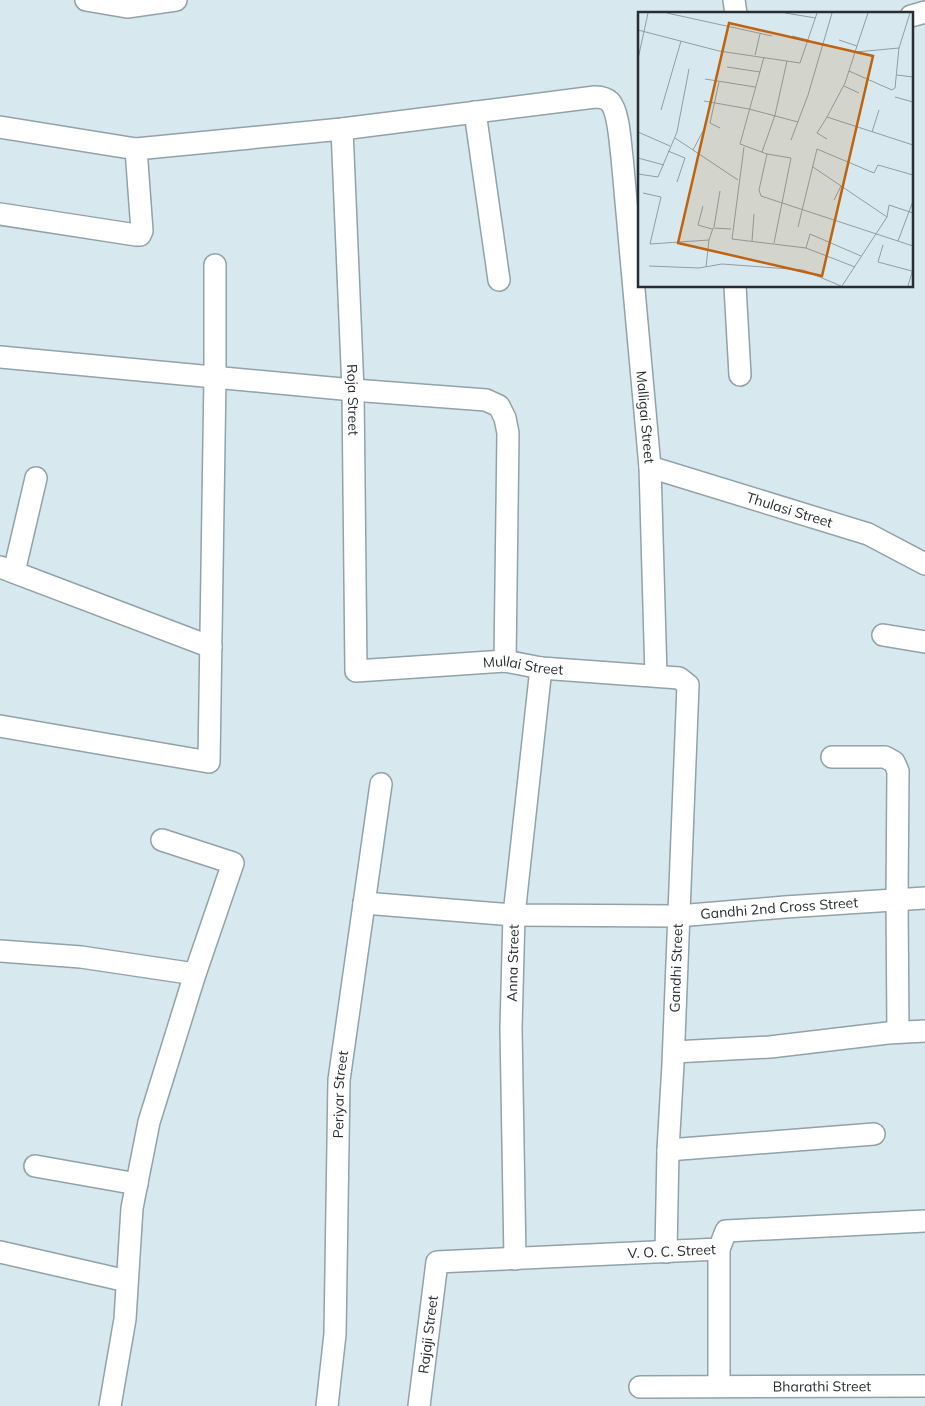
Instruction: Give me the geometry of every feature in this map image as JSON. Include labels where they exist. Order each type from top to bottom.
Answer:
[{"type":"street","points":[[86,0],[127,7],[176,0]]},
{"type":"street","points":[[912,16],[925,12]]},
{"type":"street","name":"Malligai Street","points":[[475,112],[595,96],[610,102],[630,156],[638,280]]},
{"type":"street","points":[[0,127],[136,149],[342,130],[475,112],[500,280]]},
{"type":"street","name":"Roja Street","points":[[342,130],[352,390],[356,672]]},
{"type":"street","points":[[0,214],[140,235],[142,231],[136,149]]},
{"type":"street","points":[[0,726],[209,762],[215,265]]},
{"type":"street","name":"Malligai Street","points":[[638,288],[650,467],[656,676]]},
{"type":"street","points":[[734,288],[740,375]]},
{"type":"street","points":[[0,357],[352,390],[486,400],[499,406],[505,418],[508,433],[505,661]]},
{"type":"street","name":"Thulasi Street","points":[[650,467],[868,534],[925,564]]},
{"type":"street","points":[[36,478],[7,570],[211,647]]},
{"type":"street","points":[[883,635],[925,642]]},
{"type":"street","name":"Mullai Street","points":[[356,672],[505,661],[541,668],[678,678],[688,685]]},
{"type":"street","name":"Anna Street","points":[[515,1259],[512,1028],[514,915],[541,668]]},
{"type":"street","name":"Gandhi Street","points":[[666,1252],[668,1150],[674,1052],[688,685]]},
{"type":"street","points":[[832,757],[885,757],[894,762],[898,770],[898,1032]]},
{"type":"street","name":"Periyar Street","points":[[327,1406],[335,1334],[339,1080],[381,784]]},
{"type":"street","points":[[110,1406],[125,1319],[132,1208],[149,1122],[195,974],[233,863],[162,840]]},
{"type":"street","name":"Gandhi 2nd Cross Street","points":[[364,903],[514,915],[678,916],[925,898]]},
{"type":"street","points":[[0,951],[81,957],[195,974]]},
{"type":"street","points":[[674,1052],[770,1047],[898,1032],[925,1031]]},
{"type":"street","points":[[668,1150],[874,1134]]},
{"type":"street","points":[[35,1166],[137,1184]]},
{"type":"street","name":"V. O. C. Street","points":[[437,1262],[719,1249],[726,1232],[925,1221]]},
{"type":"street","points":[[719,1249],[719,1385]]},
{"type":"street","points":[[0,1252],[127,1281]]},
{"type":"street","name":"Rajaji Street","points":[[419,1406],[437,1262]]},
{"type":"street","name":"Bharathi Street","points":[[640,1387],[719,1385],[925,1386]]}]
